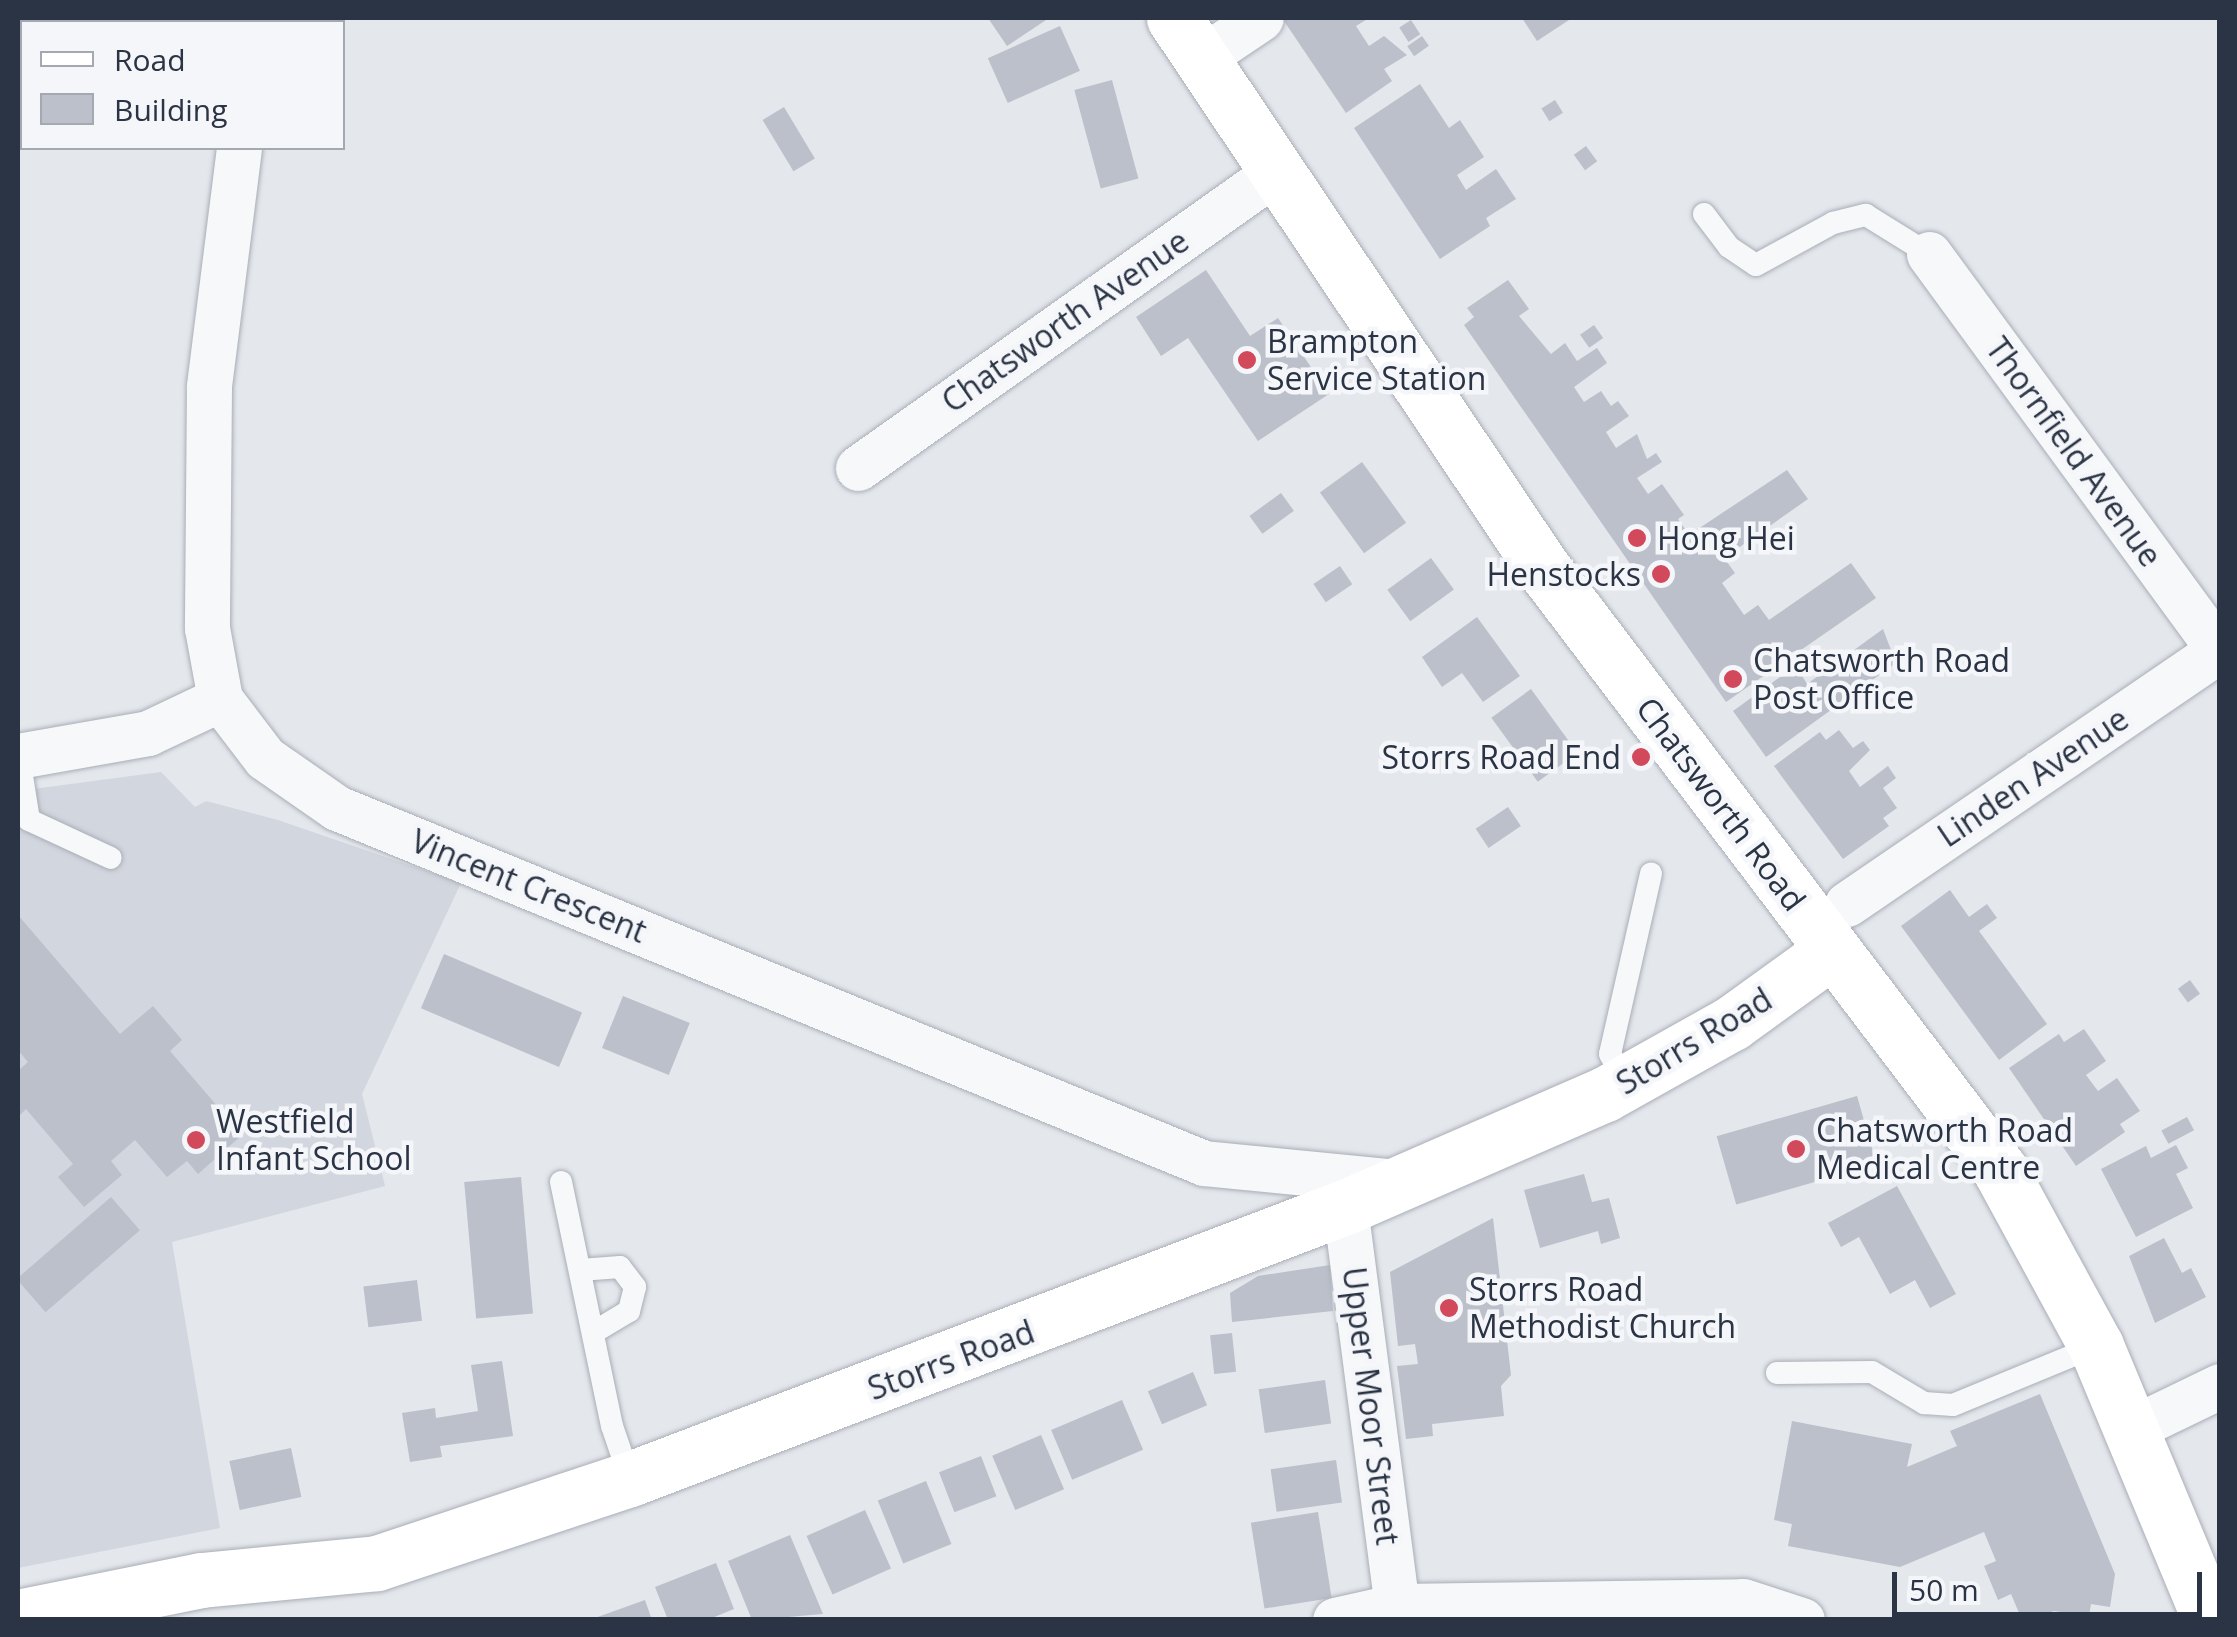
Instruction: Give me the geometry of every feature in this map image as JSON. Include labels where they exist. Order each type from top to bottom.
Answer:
[{"type":"main road","name":"Chatsworth Road","points":[[1187,38],[1273,174],[1540,564],[1838,928],[2000,1170],[2096,1346],[2210,1620]]},
{"type":"main road","name":"Storrs Road","points":[[18,1617],[201,1580],[377,1563],[630,1479],[1345,1207],[1626,1084],[1732,1023],[1838,928]]},
{"type":"street","points":[[1187,38],[1261,18]]},
{"type":"street","name":"Vincent Crescent","points":[[238,150],[209,387],[207,628],[220,699],[265,758],[337,808],[1204,1163],[1398,1182]]},
{"type":"street","name":"Chatsworth Avenue","points":[[858,468],[1273,174]]},
{"type":"street","name":"Thornfield Avenue","points":[[1929,254],[2219,651]]},
{"type":"street","name":"Linden Avenue","points":[[1838,928],[2219,651]]},
{"type":"street","points":[[18,756],[148,733],[220,699]]},
{"type":"street","name":"Upper Moor Street","points":[[1345,1207],[1397,1606]]},
{"type":"street","points":[[2133,1428],[2220,1386]]},
{"type":"street","points":[[1335,1620],[1397,1606],[1743,1600],[1802,1620]]},
{"type":"lane","points":[[1704,214],[1729,247],[1756,264],[1833,223],[1866,215],[1929,254]]},
{"type":"lane","points":[[18,756],[24,828],[111,858]]},
{"type":"lane","points":[[1626,1084],[1610,1054],[1651,874]]},
{"type":"lane","points":[[561,1182],[612,1426],[630,1479]]},
{"type":"lane","points":[[580,1270],[620,1266],[635,1287],[629,1311],[594,1332]]},
{"type":"lane","points":[[1777,1373],[1872,1372],[1924,1403],[1953,1404],[2096,1346]]},
{"type":"shaded area","name":"Westfield Infant School","points":[[161,772],[195,807],[206,801],[278,820],[461,883],[362,1094],[385,1186],[172,1242],[220,1528],[18,1568],[18,791]]},
{"type":"building","points":[[988,18],[1049,18],[1007,46]]},
{"type":"building","points":[[1282,18],[1369,18],[1356,26],[1369,46],[1384,36],[1407,55],[1384,69],[1392,81],[1346,113]]},
{"type":"building","points":[[1522,18],[1572,18],[1537,41]]},
{"type":"building","points":[[1411,20],[1420,34],[1409,42],[1399,28]]},
{"type":"building","points":[[1060,26],[1080,71],[1008,103],[988,58]]},
{"type":"building","points":[[1422,36],[1429,46],[1414,56],[1407,46]]},
{"type":"building","points":[[1112,80],[1138,179],[1101,189],[1074,90]]},
{"type":"building","points":[[1420,84],[1449,128],[1460,120],[1484,157],[1457,175],[1466,190],[1496,169],[1516,199],[1486,218],[1490,226],[1440,259],[1354,128]]},
{"type":"building","points":[[1555,100],[1563,113],[1549,121],[1541,108]]},
{"type":"building","points":[[784,107],[815,158],[793,171],[763,120]]},
{"type":"building","points":[[1586,146],[1597,161],[1585,170],[1574,155]]},
{"type":"building","points":[[1206,270],[1250,336],[1278,318],[1329,394],[1258,441],[1188,338],[1161,356],[1136,317]]},
{"type":"building","points":[[1508,280],[1529,309],[1519,316],[1551,354],[1565,343],[1577,361],[1597,348],[1607,363],[1574,387],[1584,402],[1601,391],[1611,406],[1618,401],[1629,416],[1606,432],[1616,448],[1637,434],[1647,459],[1656,453],[1662,462],[1637,478],[1648,494],[1662,484],[1684,515],[1678,519],[1689,535],[1787,470],[1808,499],[1724,558],[1735,573],[1722,583],[1744,615],[1758,605],[1769,620],[1851,563],[1876,598],[1726,702],[1464,325],[1474,317],[1467,308]]},
{"type":"building","points":[[1594,325],[1603,338],[1589,348],[1580,335]]},
{"type":"building","points":[[1362,462],[1406,523],[1364,553],[1320,493]]},
{"type":"building","points":[[1281,493],[1294,511],[1262,534],[1249,516]]},
{"type":"building","points":[[1431,558],[1454,590],[1410,621],[1387,590]]},
{"type":"building","points":[[1340,566],[1352,584],[1326,602],[1313,584]]},
{"type":"building","points":[[1477,617],[1520,676],[1483,702],[1462,673],[1442,687],[1422,657]]},
{"type":"building","points":[[1883,629],[1896,663],[1766,757],[1733,711],[1780,677],[1801,674],[1807,684]]},
{"type":"building","points":[[1531,689],[1577,753],[1538,782],[1491,718]]},
{"type":"building","points":[[1839,730],[1853,748],[1863,741],[1870,750],[1849,771],[1860,787],[1888,766],[1896,778],[1883,788],[1897,808],[1883,818],[1889,826],[1843,859],[1774,766],[1820,732],[1826,740]]},
{"type":"building","points":[[1508,807],[1521,826],[1489,848],[1476,829]]},
{"type":"building","points":[[1950,890],[1969,917],[1987,904],[1997,918],[1979,931],[2047,1024],[1999,1060],[1901,926]]},
{"type":"building","points":[[18,915],[120,1034],[153,1006],[182,1040],[170,1051],[242,1135],[198,1174],[187,1161],[167,1177],[135,1140],[111,1161],[122,1175],[84,1207],[58,1177],[73,1164],[26,1109],[18,1117],[18,1071],[28,1062],[18,1050]]},
{"type":"building","points":[[444,954],[582,1013],[559,1067],[421,1008]]},
{"type":"building","points":[[2190,980],[2200,994],[2188,1003],[2178,989]]},
{"type":"building","points":[[623,996],[690,1023],[669,1075],[602,1048]]},
{"type":"building","points":[[2084,1029],[2106,1061],[2086,1075],[2098,1091],[2117,1078],[2140,1111],[2120,1124],[2125,1132],[2076,1166],[2009,1068],[2059,1034],[2064,1042]]},
{"type":"building","name":"Chatsworth Road Medical Centre","points":[[1857,1096],[1877,1164],[1736,1204],[1717,1136]]},
{"type":"building","points":[[2187,1117],[2194,1130],[2168,1144],[2161,1131]]},
{"type":"building","points":[[2176,1145],[2188,1168],[2176,1174],[2193,1208],[2136,1237],[2101,1169],[2146,1146],[2151,1158]]},
{"type":"building","points":[[1584,1174],[1592,1202],[1609,1198],[1620,1238],[1601,1244],[1598,1231],[1540,1248],[1524,1190]]},
{"type":"building","points":[[521,1177],[533,1313],[476,1318],[464,1182]]},
{"type":"building","points":[[1897,1186],[1956,1294],[1930,1308],[1915,1280],[1890,1294],[1859,1237],[1841,1247],[1828,1223]]},
{"type":"building","points":[[111,1197],[140,1230],[46,1312],[18,1278]]},
{"type":"building","name":"Storrs Road Methodist Church","points":[[1493,1218],[1511,1375],[1501,1386],[1504,1416],[1432,1424],[1433,1436],[1406,1439],[1397,1366],[1418,1364],[1415,1344],[1398,1346],[1390,1272]]},
{"type":"building","points":[[2164,1238],[2182,1273],[2191,1268],[2206,1297],[2155,1323],[2129,1256]]},
{"type":"building","points":[[1330,1265],[1333,1311],[1232,1322],[1230,1293],[1258,1276]]},
{"type":"building","points":[[417,1280],[422,1321],[368,1327],[363,1287]]},
{"type":"building","points":[[1232,1333],[1236,1372],[1214,1374],[1210,1335]]},
{"type":"building","points":[[502,1361],[513,1436],[440,1446],[442,1457],[410,1462],[402,1413],[435,1408],[436,1418],[478,1411],[471,1365]]},
{"type":"building","points":[[1193,1372],[1207,1405],[1162,1424],[1148,1391]]},
{"type":"building","points":[[1325,1380],[1331,1424],[1265,1433],[1259,1389]]},
{"type":"building","points":[[2040,1394],[2115,1574],[2110,1607],[2091,1604],[2089,1616],[2054,1611],[2022,1620],[2011,1594],[1998,1600],[1984,1566],[1996,1561],[1984,1532],[1900,1567],[1788,1546],[1792,1524],[1774,1520],[1792,1421],[1912,1444],[1907,1467],[1957,1446],[1950,1431]]},
{"type":"building","points":[[1122,1400],[1143,1450],[1072,1480],[1051,1430]]},
{"type":"building","points":[[1041,1435],[1064,1489],[1015,1510],[992,1456]]},
{"type":"building","points":[[291,1448],[301,1497],[240,1510],[229,1461]]},
{"type":"building","points":[[981,1456],[996,1496],[954,1512],[939,1472]]},
{"type":"building","points":[[1336,1460],[1342,1503],[1277,1512],[1271,1469]]},
{"type":"building","points":[[926,1481],[951,1544],[903,1564],[878,1500]]},
{"type":"building","points":[[865,1510],[891,1568],[833,1594],[807,1536]]},
{"type":"building","points":[[1318,1512],[1332,1598],[1264,1609],[1251,1523]]},
{"type":"building","points":[[790,1535],[823,1614],[752,1620],[728,1561]]},
{"type":"building","points":[[716,1563],[734,1609],[707,1620],[668,1620],[655,1587]]},
{"type":"building","points":[[645,1600],[652,1620],[592,1620],[592,1619]]},
{"type":"place","name":"Brampton Service Station","points":[[1247,360]]},
{"type":"place","name":"Hong Hei","points":[[1637,538]]},
{"type":"place","name":"Henstocks","points":[[1661,574]]},
{"type":"place","name":"Chatsworth Road Post Office","points":[[1733,679]]},
{"type":"place","name":"Storrs Road End","points":[[1641,757]]},
{"type":"place","name":"Westfield Infant School","points":[[196,1140]]},
{"type":"place","name":"Chatsworth Road Medical Centre","points":[[1796,1149]]},
{"type":"place","name":"Storrs Road Methodist Church","points":[[1449,1308]]}]
